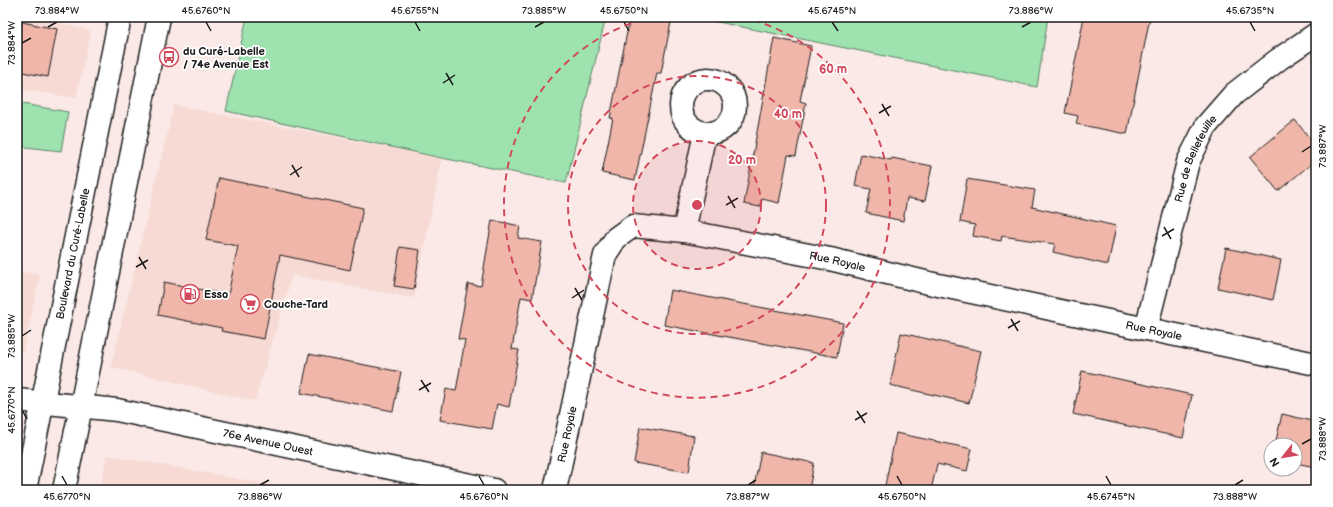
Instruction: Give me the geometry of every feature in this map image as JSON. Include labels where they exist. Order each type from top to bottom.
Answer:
[{"type":"street","name":"Boulevard du Curé-Labelle","points":[[25,490],[120,17]]},
{"type":"street","points":[[64,490],[159,17]]},
{"type":"street","name":"Rue de Bellefeuille","points":[[1146,329],[1188,162],[1206,126],[1234,94],[1279,59],[1316,34]]},
{"type":"street","points":[[684,231],[705,133]]},
{"type":"street","name":"Rue Royale","points":[[555,490],[605,255],[616,238],[633,226],[684,231],[830,259],[929,283],[1316,364]]},
{"type":"street","name":"76e Avenue Ouest","points":[[17,400],[117,410],[494,490]]},
{"type":"shaded area","points":[[17,17],[37,17],[91,31],[76,98],[17,89]]},
{"type":"shaded area","points":[[174,105],[442,158],[414,298],[292,275],[255,401],[111,367]]},
{"type":"shaded area","points":[[17,271],[40,275],[23,352],[17,351]]},
{"type":"shaded area","points":[[107,455],[300,490],[100,490]]},
{"type":"green space","points":[[247,17],[606,17],[566,183],[442,158],[226,111]]},
{"type":"green space","points":[[693,17],[1048,17],[1037,87]]},
{"type":"green space","points":[[17,103],[68,112],[61,151],[17,146]]},
{"type":"building","points":[[630,17],[672,17],[661,73],[657,73],[635,180],[602,173],[613,118],[610,118]]},
{"type":"building","points":[[1084,17],[1150,17],[1127,134],[1076,124],[1078,116],[1065,113]]},
{"type":"building","points":[[17,21],[57,29],[48,77],[17,71]]},
{"type":"building","points":[[774,38],[811,46],[800,101],[806,103],[796,156],[788,155],[779,203],[762,199],[760,207],[744,204]]},
{"type":"building","points":[[1295,120],[1316,146],[1316,160],[1278,191],[1250,157]]},
{"type":"building","points":[[861,154],[891,160],[892,158],[932,166],[925,201],[907,198],[903,221],[866,213],[871,189],[855,186]]},
{"type":"building","points":[[219,178],[363,208],[350,270],[280,255],[264,339],[221,331],[222,328],[158,315],[164,282],[228,295],[238,246],[206,240]]},
{"type":"building","points":[[967,179],[1035,190],[1032,207],[1116,226],[1108,265],[1053,252],[1055,244],[1002,236],[1001,241],[973,236],[975,225],[960,222]]},
{"type":"building","points":[[492,220],[520,226],[518,238],[542,242],[532,299],[521,297],[512,349],[519,350],[509,407],[497,404],[492,429],[440,420],[446,389],[456,391],[465,340],[458,339],[468,284],[481,286]]},
{"type":"building","points":[[400,247],[420,250],[414,289],[394,286]]},
{"type":"building","points":[[1226,248],[1281,260],[1273,300],[1218,288]]},
{"type":"building","points":[[670,290],[843,323],[837,357],[664,325]]},
{"type":"building","points":[[901,333],[981,351],[969,403],[890,385]]},
{"type":"building","points":[[309,354],[401,372],[393,411],[301,393]]},
{"type":"building","points":[[1082,371],[1192,395],[1183,438],[1073,414]]},
{"type":"building","points":[[1282,414],[1316,422],[1316,467],[1303,465],[1303,437],[1277,437]]},
{"type":"building","points":[[640,427],[694,436],[689,472],[634,463]]},
{"type":"building","points":[[896,433],[972,449],[967,471],[937,464],[931,490],[884,490]]},
{"type":"building","points":[[761,452],[814,463],[809,490],[767,490],[754,487]]},
{"type":"place","name":"du Curé-Labelle / 74e Avenue Est","points":[[169,57]]},
{"type":"place","name":"Esso","points":[[190,294]]},
{"type":"place","name":"Couche-Tard","points":[[250,304]]}]
